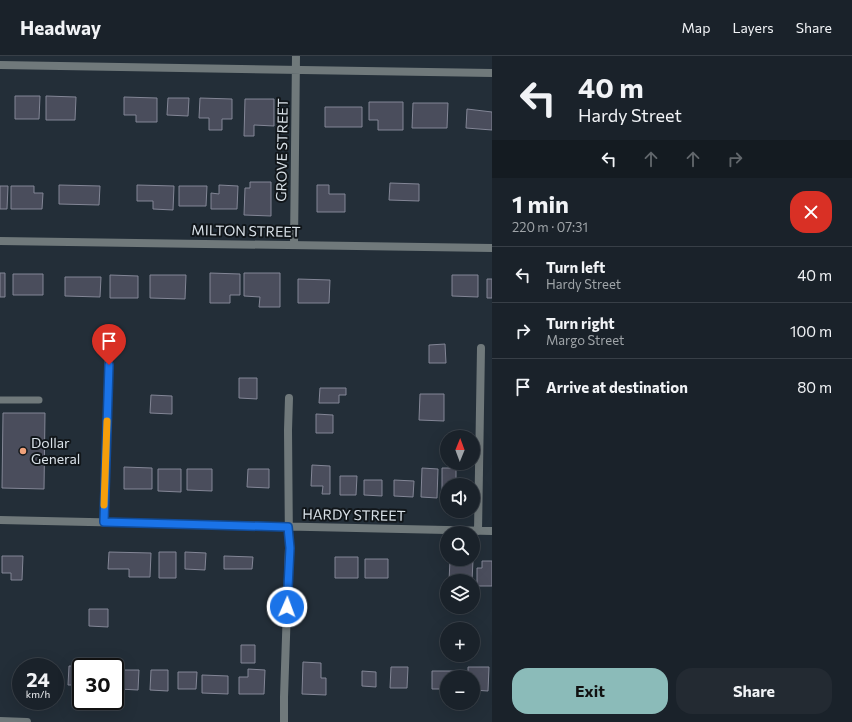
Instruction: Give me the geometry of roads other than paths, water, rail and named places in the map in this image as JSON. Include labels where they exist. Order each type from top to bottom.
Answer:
[{"type":"street","name":"GROVE STREET","points":[[294,245],[296,56]]},
{"type":"street","points":[[0,65],[492,73]]},
{"type":"street","name":"MILTON STREET","points":[[0,241],[492,248]]},
{"type":"street","points":[[478,526],[481,348]]},
{"type":"street","points":[[104,522],[109,350]]},
{"type":"street","points":[[284,722],[290,548],[288,527],[289,398]]},
{"type":"street","name":"HARDY STREET","points":[[0,520],[440,530]]},
{"type":"street","name":"HARDY STREET","points":[[480,531],[492,531]]},
{"type":"street","points":[[0,721],[27,722]]},
{"type":"lane","points":[[0,400],[39,400]]},
{"type":"place","name":"Dollar General","points":[[23,451]]}]
